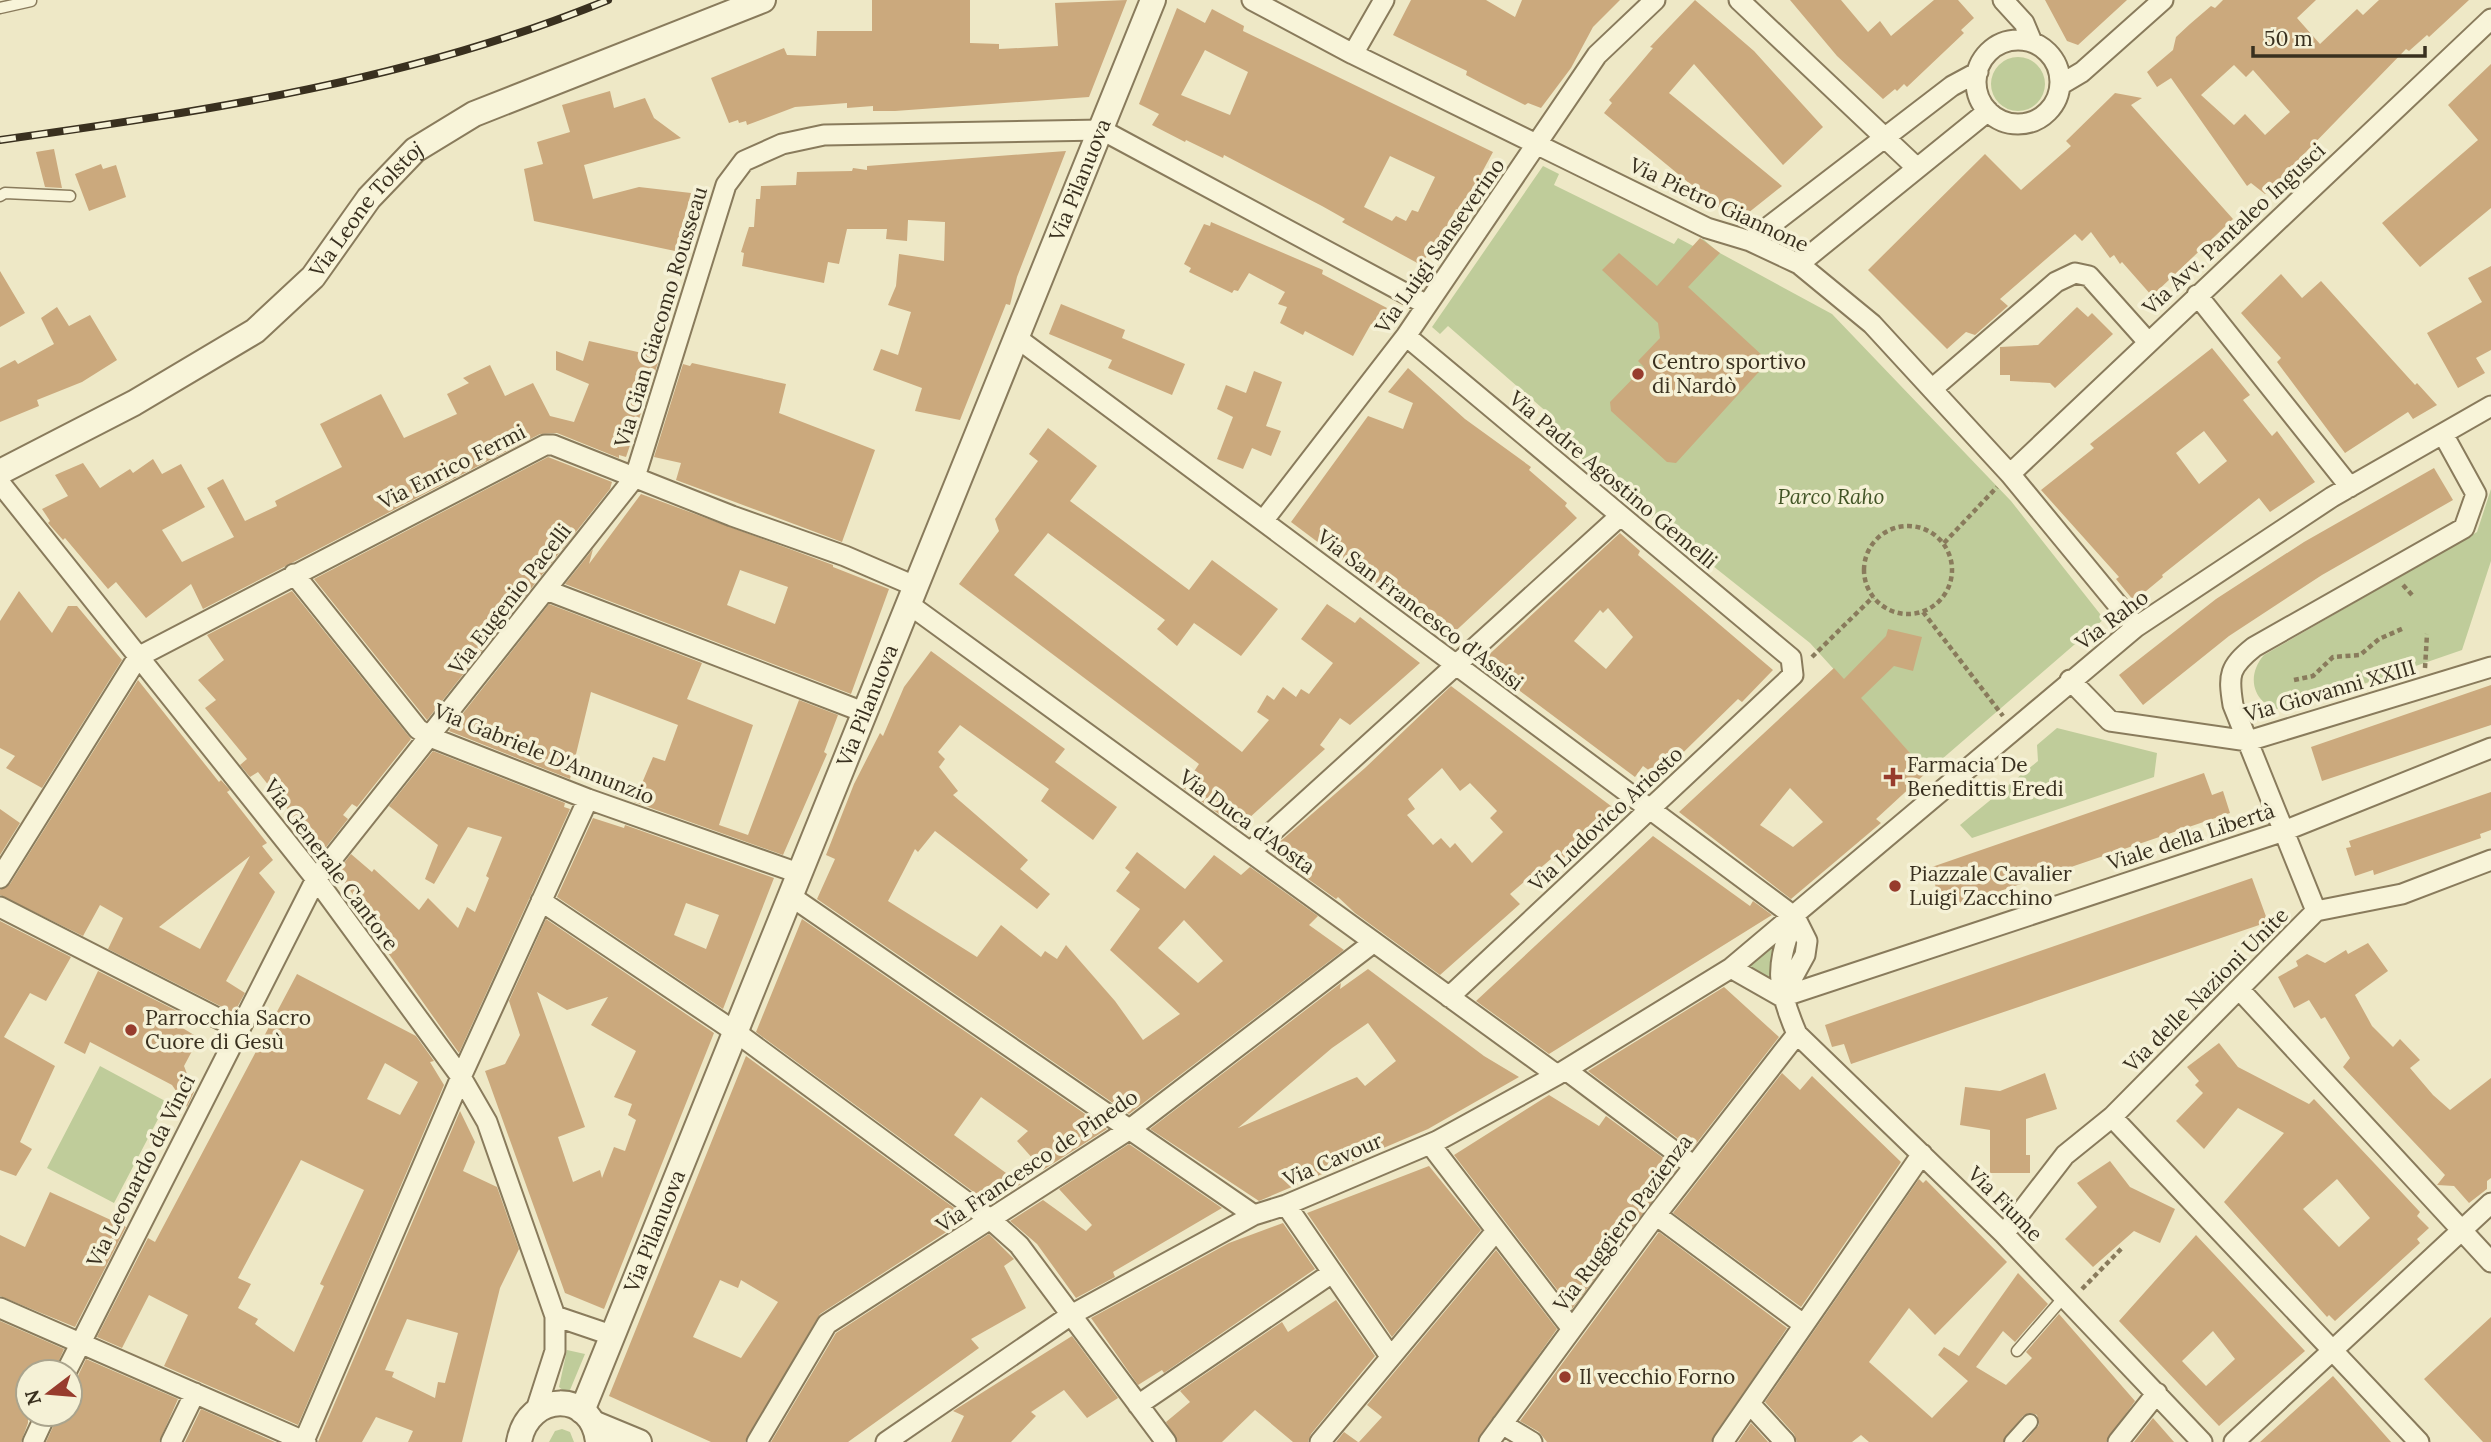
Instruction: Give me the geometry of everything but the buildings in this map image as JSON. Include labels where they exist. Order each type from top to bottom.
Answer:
[{"type":"street","name":"Via Leone Tolstoj","points":[[0,471],[134,403],[255,331],[313,277],[369,198],[415,150],[474,114],[506,100],[763,0]]},
{"type":"street","name":"Via Pilanuova","points":[[591,1425],[614,1336],[1153,0]]},
{"type":"street","name":"Via Pietro Giannone","points":[[1252,0],[1353,54],[1707,228],[1750,241],[1799,264],[1872,324],[2010,474],[2136,627]]},
{"type":"street","points":[[1353,54],[1384,0]]},
{"type":"street","name":"Via Luigi Sanseverino","points":[[1263,521],[1406,336],[1597,55],[1654,0]]},
{"type":"street","points":[[1739,0],[1917,168]]},
{"type":"street","points":[[2003,0],[2024,23],[2032,42],[2053,59],[2060,85],[2057,99],[2039,119],[2012,124],[1988,111],[1976,86],[1978,72],[1992,49],[2005,42],[2032,42]]},
{"type":"street","points":[[2060,85],[2082,72],[2163,0]]},
{"type":"street","name":"Via Avv. Pantaleo Ingusci","points":[[2010,474],[2491,19]]},
{"type":"street","points":[[1750,241],[1952,86],[1978,72]]},
{"type":"street","points":[[1799,264],[1988,111]]},
{"type":"street","points":[[1102,130],[1427,305]]},
{"type":"street","name":"Via Gian Giacomo Rousseau","points":[[635,477],[726,185],[744,161],[782,144],[824,135],[1102,130]]},
{"type":"street","points":[[1932,389],[2056,282],[2075,273],[2089,276],[2148,342]]},
{"type":"street","points":[[2197,295],[2350,487]]},
{"type":"street","name":"Via Padre Agostino Gemelli","points":[[1406,336],[1620,516],[1792,666]]},
{"type":"street","name":"Via San Francesco d'Assisi","points":[[1017,338],[1795,916]]},
{"type":"street","name":"Via Raho","points":[[1795,916],[2070,680],[2136,627],[2350,487],[2491,406]]},
{"type":"street","points":[[2316,911],[2233,705],[2229,681],[2236,661],[2254,647],[2464,528],[2476,494],[2443,433]]},
{"type":"street","name":"Via Enrico Fermi","points":[[138,657],[545,445],[553,445],[732,516],[845,556],[913,596]]},
{"type":"street","name":"Via Eugenio Pacelli","points":[[316,880],[635,477]]},
{"type":"street","name":"Via Generale Cantore","points":[[0,482],[316,880],[461,1077],[487,1122],[555,1316],[555,1351],[536,1410]]},
{"type":"street","points":[[1250,852],[1620,516]]},
{"type":"street","name":"Via Gabriele D'Annunzio","points":[[294,574],[418,729],[430,737],[796,885],[1130,1129],[1254,1215]]},
{"type":"street","points":[[547,590],[866,713]]},
{"type":"street","name":"Via Duca d'Aosta","points":[[913,596],[1250,852],[1449,997],[1694,1166]]},
{"type":"street","points":[[0,878],[138,657]]},
{"type":"street","name":"Via Giovanni XXIII","points":[[2070,680],[2110,721],[2248,741],[2424,688],[2490,662]]},
{"type":"street","name":"Via Ludovico Ariosto","points":[[1449,997],[1650,809],[1792,666]]},
{"type":"street","name":"Viale della Libertà","points":[[1782,997],[2284,831],[2491,748]]},
{"type":"street","points":[[0,1308],[81,1341],[305,1441],[461,1077],[588,799]]},
{"type":"street","name":"Via delle Nazioni Unite","points":[[2004,1234],[2065,1154],[2112,1117],[2316,911],[2402,894],[2491,860]]},
{"type":"street","name":"Via Leonardo da Vinci","points":[[73,1358],[316,880]]},
{"type":"street","points":[[541,901],[737,1033],[991,1220],[1019,1245],[1166,1442]]},
{"type":"street","points":[[0,907],[239,1029]]},
{"type":"street","points":[[1731,968],[1782,997],[1805,955],[1807,941],[1795,916]]},
{"type":"street","name":"Via Cavour","points":[[886,1442],[1070,1315],[1254,1215],[1286,1205],[1430,1144],[1561,1072],[1731,968],[1795,916]]},
{"type":"street","name":"Via Francesco de Pinedo","points":[[757,1442],[827,1324],[1130,1129],[1374,942]]},
{"type":"street","points":[[2239,989],[2491,1262]]},
{"type":"street","name":"Via Fiume","points":[[1782,997],[1797,1034],[2004,1234],[2202,1442]]},
{"type":"street","name":"Via Ruggiero Pazienza","points":[[1489,1442],[1656,1215],[1797,1034]]},
{"type":"street","points":[[2112,1117],[2419,1442]]},
{"type":"street","points":[[1430,1144],[1573,1329]]},
{"type":"street","points":[[1723,1442],[1922,1154]]},
{"type":"street","points":[[2234,1442],[2491,1203]]},
{"type":"street","points":[[1286,1205],[1390,1356]]},
{"type":"street","points":[[1656,1215],[1803,1324]]},
{"type":"street","points":[[1320,1442],[1496,1231]]},
{"type":"street","points":[[1138,1405],[1332,1273]]},
{"type":"street","points":[[555,1316],[614,1336]]},
{"type":"street","points":[[172,1442],[195,1393]]},
{"type":"street","points":[[2118,1442],[2157,1393]]},
{"type":"street","points":[[519,1442],[521,1430],[536,1410],[559,1403],[591,1425],[639,1442]]},
{"type":"street","points":[[1750,1404],[1785,1442]]},
{"type":"street","points":[[2012,1442],[2030,1422]]},
{"type":"street","points":[[1502,1424],[1532,1442]]},
{"type":"lane","points":[[0,8],[32,1]]},
{"type":"lane","points":[[0,196],[5,193],[70,196]]},
{"type":"lane","points":[[2017,1352],[2067,1299]]},
{"type":"path","points":[[1944,543],[2010,474]]},
{"type":"path","points":[[1921,527],[1944,543],[1953,569],[1951,583],[1945,595],[1923,612],[1896,613],[1874,597],[1866,585],[1866,557],[1881,534],[1893,528],[1921,527]]},
{"type":"path","points":[[1792,666],[1874,597]]},
{"type":"path","points":[[1923,612],[2014,730]]},
{"type":"path","points":[[2294,680],[2312,676],[2333,657],[2360,655],[2379,639],[2404,628]]},
{"type":"path","points":[[2424,688],[2427,634]]},
{"type":"path","points":[[2067,1299],[2122,1248]]},
{"type":"green space","points":[[2023,57],[2033,61],[2041,69],[2045,84],[2041,99],[2033,107],[2013,111],[2003,107],[1995,99],[1991,79],[1995,69],[2003,61]]},
{"type":"green space","name":"Parco Raho","points":[[1543,166],[1559,174],[1554,185],[1674,244],[1678,238],[1693,246],[1703,239],[1718,252],[1832,314],[2011,501],[2104,619],[1927,772],[1810,643],[1542,426],[1549,414],[1448,326],[1440,334],[1432,327]]},
{"type":"green space","points":[[2491,489],[2491,561],[2462,650],[2288,710],[2277,709],[2261,699],[2256,692],[2254,674],[2264,655],[2477,532]]},
{"type":"green space","points":[[2057,728],[2157,753],[2154,777],[1972,838],[1960,825],[2038,761],[2037,745]]},
{"type":"green space","points":[[1776,943],[1769,977],[1742,969]]},
{"type":"green space","points":[[100,1066],[167,1102],[114,1203],[47,1168]]},
{"type":"green space","points":[[567,1350],[585,1354],[570,1390],[564,1391],[559,1387]]},
{"type":"green space","points":[[562,1429],[570,1432],[574,1442],[549,1442],[555,1431]]},
{"type":"railway","points":[[0,140],[232,104],[385,72],[460,52],[608,0]]},
{"type":"place","name":"Centro sportivo di Nardò","points":[[1638,374]]},
{"type":"place","name":"Farmacia De Benedittis Eredi","points":[[1893,777]]},
{"type":"place","name":"Piazzale Cavalier Luigi Zacchino","points":[[1895,886]]},
{"type":"place","name":"Parrocchia Sacro Cuore di Gesù","points":[[131,1030]]},
{"type":"place","name":"Il vecchio Forno","points":[[1565,1377]]}]
